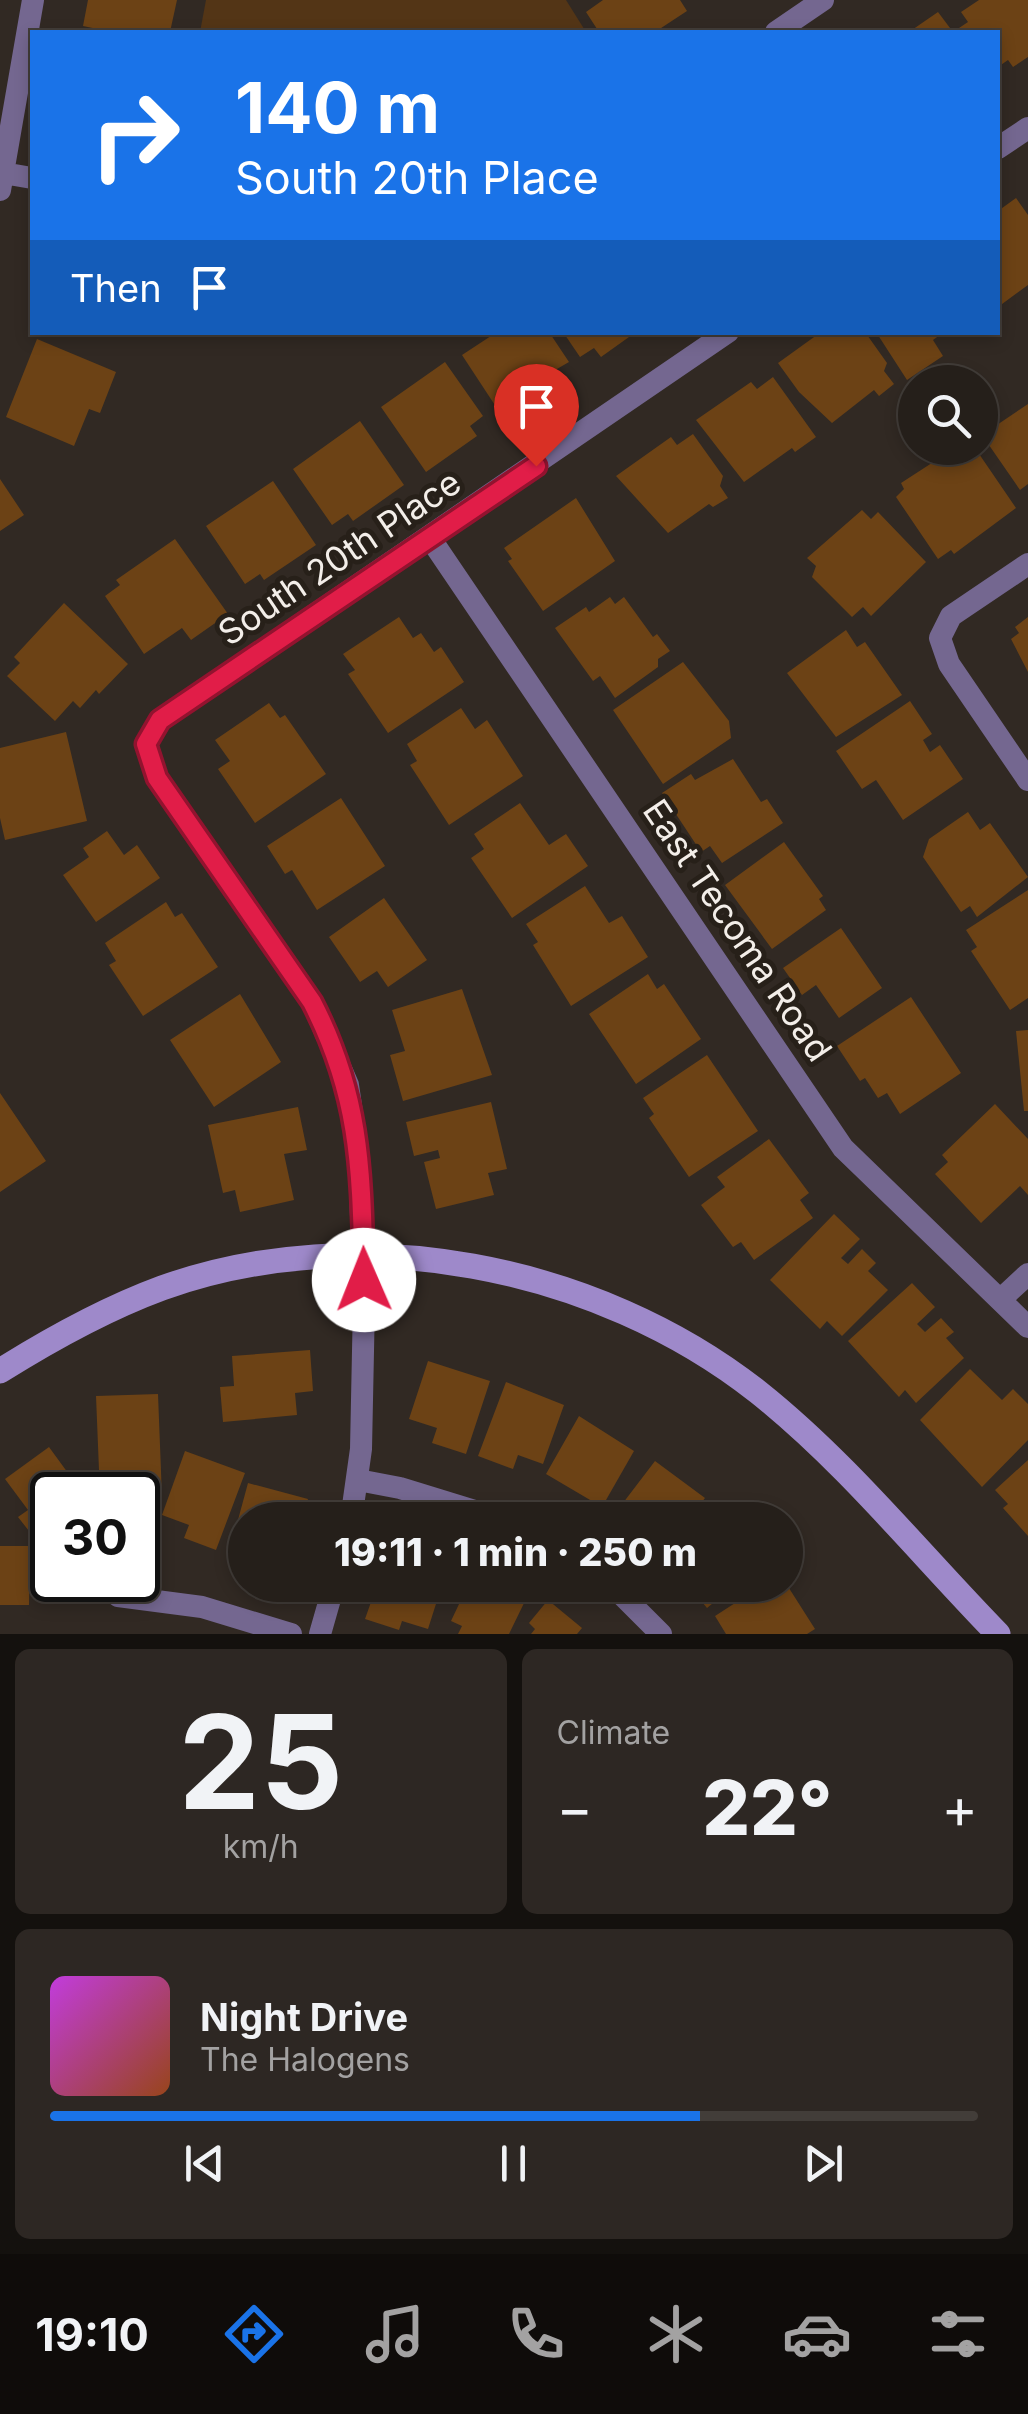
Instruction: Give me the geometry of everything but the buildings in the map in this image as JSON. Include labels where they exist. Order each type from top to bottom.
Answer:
[{"type":"street","points":[[30,178],[2,182],[32,0]]},
{"type":"street","points":[[779,30],[824,0]]},
{"type":"street","points":[[1000,147],[1028,128]]},
{"type":"street","name":"South 20th Place","points":[[363,1258],[356,1123],[330,1037],[312,1002],[157,778],[146,744],[160,720],[724,335]]},
{"type":"street","name":"East Tecoma Road","points":[[430,538],[843,1148],[1028,1327]]},
{"type":"street","points":[[1028,564],[951,616],[940,638],[949,664],[1028,780]]},
{"type":"street","points":[[354,1502],[358,1480],[363,1258]]},
{"type":"street","points":[[0,1371],[62,1334],[162,1288],[272,1264],[363,1258],[446,1262],[546,1284],[630,1315],[702,1354],[756,1391],[812,1440],[998,1634]]},
{"type":"street","points":[[1001,1299],[1028,1274]]},
{"type":"street","points":[[358,1480],[446,1502]]},
{"type":"street","points":[[160,1601],[202,1606],[291,1634]]},
{"type":"street","points":[[320,1634],[329,1602]]},
{"type":"street","points":[[629,1602],[661,1634]]},
{"type":"shaded area","points":[[206,0],[566,0],[585,30],[200,30]]},
{"type":"route","points":[[364,1280],[356,1123],[348,1085],[330,1037],[312,1002],[157,778],[146,744],[160,720],[536,466]]}]
